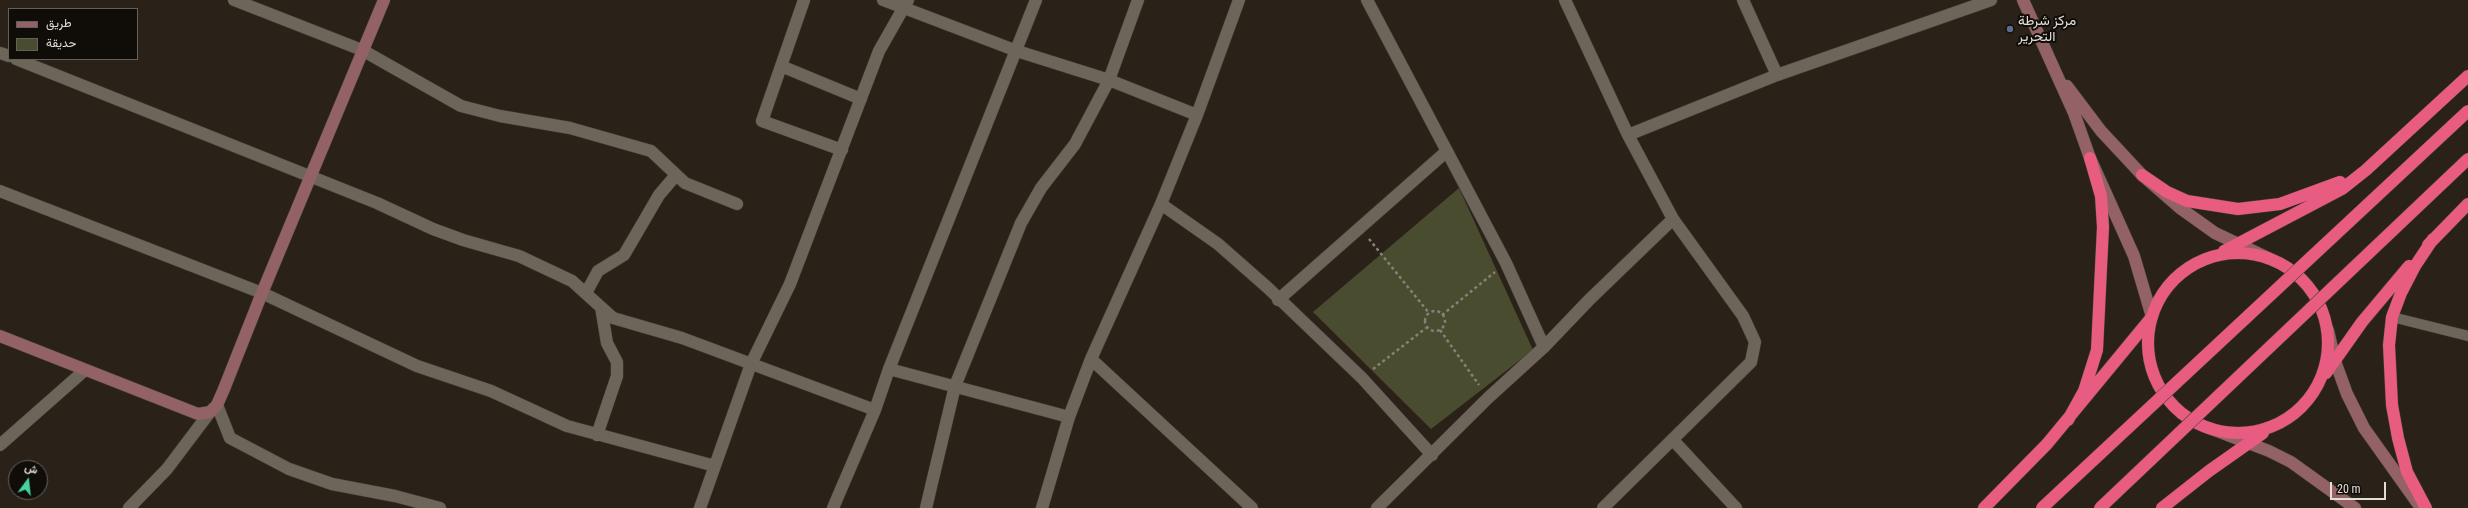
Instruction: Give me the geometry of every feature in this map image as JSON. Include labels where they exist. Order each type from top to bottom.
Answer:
[{"type":"highway","points":[[2285,420],[2267,428],[2248,433],[2228,432],[2209,428],[2191,420],[2176,408],[2163,392],[2154,375],[2149,356],[2148,336],[2152,318],[2163,293],[2176,277],[2192,266],[2237,245],[2342,189],[2371,165],[2468,76]]},
{"type":"highway","points":[[2042,508],[2468,111]]},
{"type":"highway","points":[[2068,420],[2084,391],[2097,350],[2103,227],[2101,196],[2090,158]]},
{"type":"highway","points":[[2100,508],[2468,159]]},
{"type":"highway","points":[[2142,175],[2167,192],[2187,201],[2238,210],[2280,204],[2302,197],[2349,178],[2371,165]]},
{"type":"highway","points":[[2162,508],[2247,442],[2285,420],[2302,407],[2362,322],[2433,239],[2468,204]]},
{"type":"highway","points":[[2426,508],[2407,472],[2398,438],[2388,366],[2392,317],[2415,266],[2433,239]]},
{"type":"highway","points":[[2210,257],[2229,253],[2249,254],[2268,258],[2290,269],[2308,286],[2321,306],[2328,330],[2327,361],[2316,389]]},
{"type":"highway","points":[[1984,508],[2068,420],[2152,318]]},
{"type":"main road","points":[[0,336],[198,414],[213,408],[384,0]]},
{"type":"main road","points":[[2023,0],[2090,158],[2134,256],[2152,318]]},
{"type":"main road","points":[[2052,66],[2101,131],[2142,175],[2200,224],[2237,245],[2268,258]]},
{"type":"main road","points":[[2328,330],[2335,361],[2347,394],[2364,428],[2421,508]]},
{"type":"main road","points":[[2209,428],[2247,442],[2291,462],[2355,508]]},
{"type":"street","points":[[234,0],[362,50],[461,106],[500,116],[570,128],[650,151],[685,184],[737,204]]},
{"type":"street","points":[[804,0],[762,121],[842,150]]},
{"type":"street","points":[[883,0],[906,4],[1017,51],[1109,80],[1197,115]]},
{"type":"street","points":[[833,508],[875,410],[889,368],[1017,51],[1036,0]]},
{"type":"street","points":[[926,508],[955,386],[1021,223],[1041,188],[1075,144],[1109,80],[1138,0]]},
{"type":"street","points":[[1042,508],[1069,417],[1091,359],[1161,204],[1197,115],[1239,0]]},
{"type":"street","points":[[1366,0],[1506,263],[1544,347]]},
{"type":"street","points":[[1565,0],[1628,135],[1673,219],[1743,316],[1755,342],[1751,362],[1603,508]]},
{"type":"street","points":[[1743,0],[1777,75]]},
{"type":"street","points":[[1628,135],[1777,75],[1991,0]]},
{"type":"street","points":[[700,508],[751,364],[790,284],[879,52],[906,4]]},
{"type":"street","points":[[18,60],[311,177],[463,240],[519,256],[572,281],[613,318],[682,338],[875,410]]},
{"type":"street","points":[[781,66],[861,99]]},
{"type":"street","points":[[1278,300],[1447,151]]},
{"type":"street","points":[[586,293],[598,271],[624,255],[658,195],[676,175]]},
{"type":"street","points":[[0,191],[262,293],[418,366],[491,391],[568,426],[715,466]]},
{"type":"street","points":[[1161,204],[1218,244],[1362,378],[1432,455]]},
{"type":"street","points":[[1377,508],[1488,398],[1544,347],[1589,300],[1673,219]]},
{"type":"street","points":[[597,435],[617,376],[618,362],[607,343],[601,307]]},
{"type":"street","points":[[1091,359],[1252,508]]},
{"type":"street","points":[[889,368],[1069,417]]},
{"type":"street","points":[[0,445],[85,370]]},
{"type":"street","points":[[129,508],[167,469],[213,408],[230,438],[289,469],[332,484],[395,496],[440,508]]},
{"type":"street","points":[[1673,440],[1736,508]]},
{"type":"lane","points":[[2392,317],[2468,336]]},
{"type":"path","points":[[1360,227],[1429,313]]},
{"type":"path","points":[[1442,315],[1506,263]]},
{"type":"path","points":[[1436,311],[1442,315],[1445,323],[1440,330],[1433,332],[1426,328],[1424,320],[1429,313],[1436,311]]},
{"type":"path","points":[[1362,378],[1426,328]]},
{"type":"path","points":[[1440,330],[1488,398]]},
{"type":"green space","points":[[1459,188],[1533,350],[1431,429],[1313,312]]},
{"type":"place","name":"مركز شرطة التحرير","points":[[2010,29]]}]
